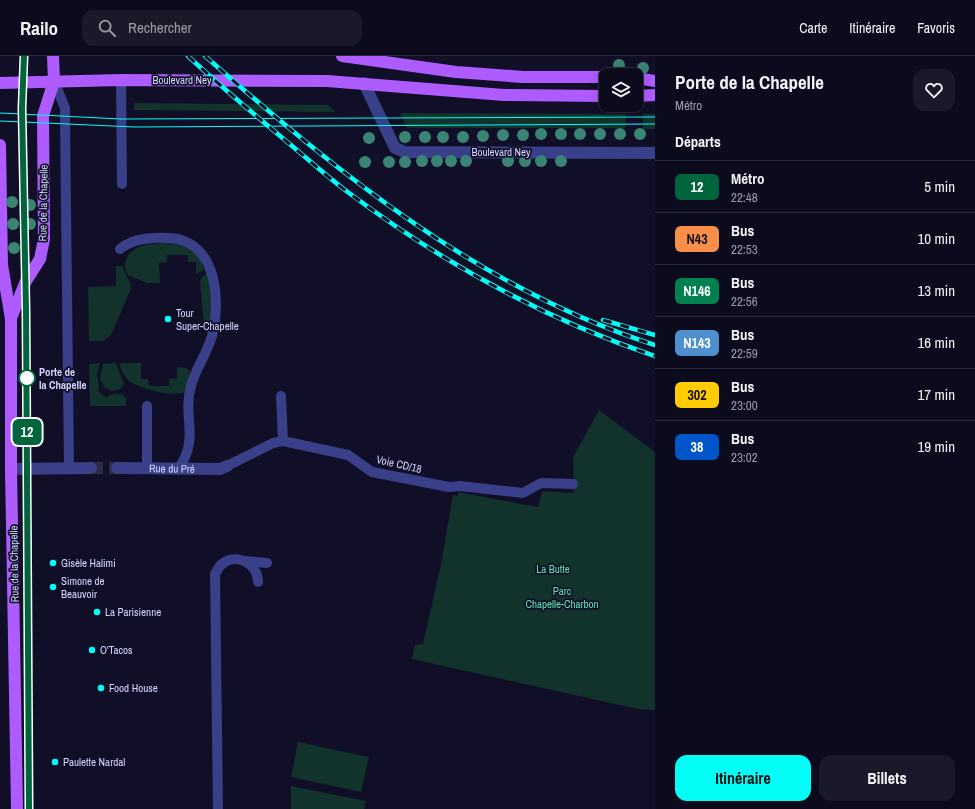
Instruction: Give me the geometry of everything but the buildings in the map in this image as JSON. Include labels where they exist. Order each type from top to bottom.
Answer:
[{"type":"main road","name":"Rue de la Chapelle","points":[[11,320],[26,281],[40,259],[44,239],[43,116],[54,81],[53,56]]},
{"type":"main road","points":[[342,56],[463,72],[523,77],[599,77]]},
{"type":"main road","points":[[643,79],[655,81]]},
{"type":"main road","name":"Boulevard Ney","points":[[0,83],[121,80],[364,83],[504,95],[599,96]]},
{"type":"main road","points":[[643,95],[655,94]]},
{"type":"main road","name":"Rue de la Chapelle","points":[[0,145],[2,265],[11,320],[11,468],[16,809]]},
{"type":"street","name":"Boulevard Ney","points":[[364,83],[395,148],[405,152],[655,153]]},
{"type":"street","name":"Rue du Pré","points":[[117,468],[220,469],[227,466]]},
{"type":"street","points":[[11,468],[91,468]]},
{"type":"lane","points":[[121,80],[122,184]]},
{"type":"lane","points":[[54,81],[65,108],[69,468]]},
{"type":"lane","points":[[120,249],[126,244],[144,238],[176,238],[188,241],[198,249],[208,262],[213,277],[217,298],[216,318],[211,337],[191,386],[189,449],[179,468]]},
{"type":"lane","points":[[227,466],[273,443],[283,440],[281,396]]},
{"type":"lane","points":[[147,406],[147,468]]},
{"type":"lane","name":"Voie CD/18","points":[[283,440],[348,455],[372,472],[448,487],[460,486],[523,493],[541,483],[574,484]]},
{"type":"lane","points":[[218,809],[215,574],[221,564],[229,560],[267,563]]},
{"type":"lane","points":[[243,561],[253,567],[258,574],[258,582]]},
{"type":"green space","points":[[134,103],[328,105],[336,112],[134,110]]},
{"type":"green space","points":[[400,113],[626,114],[625,128],[407,128]]},
{"type":"green space","points":[[643,114],[655,114],[655,129],[643,129]]},
{"type":"green space","points":[[165,243],[181,244],[198,254],[204,270],[196,274],[196,262],[188,262],[188,255],[167,255],[167,262],[159,263],[160,283],[147,283],[128,275],[125,263],[131,252],[141,246]]},
{"type":"green space","points":[[116,266],[123,266],[124,272],[130,282],[131,289],[111,335],[103,341],[89,341],[88,287],[116,286]]},
{"type":"green space","points":[[208,274],[213,286],[210,327],[204,328],[200,280],[204,275]]},
{"type":"green space","points":[[100,363],[97,374],[99,386],[98,391],[106,398],[114,394],[122,394],[126,398],[126,406],[90,406],[89,364]]},
{"type":"green space","points":[[116,363],[124,384],[120,389],[112,391],[104,387],[100,378],[103,364]]},
{"type":"green space","points":[[119,363],[141,363],[141,379],[148,379],[149,386],[169,386],[169,379],[177,378],[177,367],[186,368],[190,371],[185,391],[174,394],[157,392],[139,386],[128,380]]},
{"type":"green space","name":"Parc Chapelle-Charbon","points":[[599,410],[655,452],[655,710],[638,709],[412,659],[415,645],[423,644],[441,564],[453,495],[458,496],[458,492],[538,507],[542,491],[574,493],[573,457]]},
{"type":"green space","points":[[298,742],[369,757],[361,792],[291,777]]},
{"type":"green space","points":[[291,786],[366,801],[364,809],[291,809]]},
{"type":"tunnel","points":[[91,468],[117,468]]},
{"type":"tram line","points":[[0,113],[121,119],[655,117]]},
{"type":"tram line","points":[[0,121],[135,127],[655,124]]},
{"type":"railway","points":[[188,56],[333,181],[421,243],[458,266],[534,307],[574,325],[655,356]]},
{"type":"railway","points":[[205,56],[256,100],[361,185],[415,224],[472,261],[531,293],[591,322],[655,345]]},
{"type":"railway","points":[[603,320],[655,335]]},
{"type":"metro line","name":"12","points":[[24,56],[22,108],[26,310],[29,809]]},
{"type":"place","name":"Tour Super-Chapelle","points":[[168,319]]},
{"type":"place","name":"Porte de la Chapelle","points":[[27,378]]},
{"type":"place","name":"Gisèle Halimi","points":[[53,563]]},
{"type":"place","name":"Simone de Beauvoir","points":[[53,587]]},
{"type":"place","name":"La Parisienne","points":[[97,612]]},
{"type":"place","name":"O'Tacos","points":[[92,650]]},
{"type":"place","name":"Food House","points":[[101,688]]},
{"type":"place","name":"Paulette Nardal","points":[[55,762]]},
{"type":"park label","name":"La Butte","points":[[553,569]]}]
